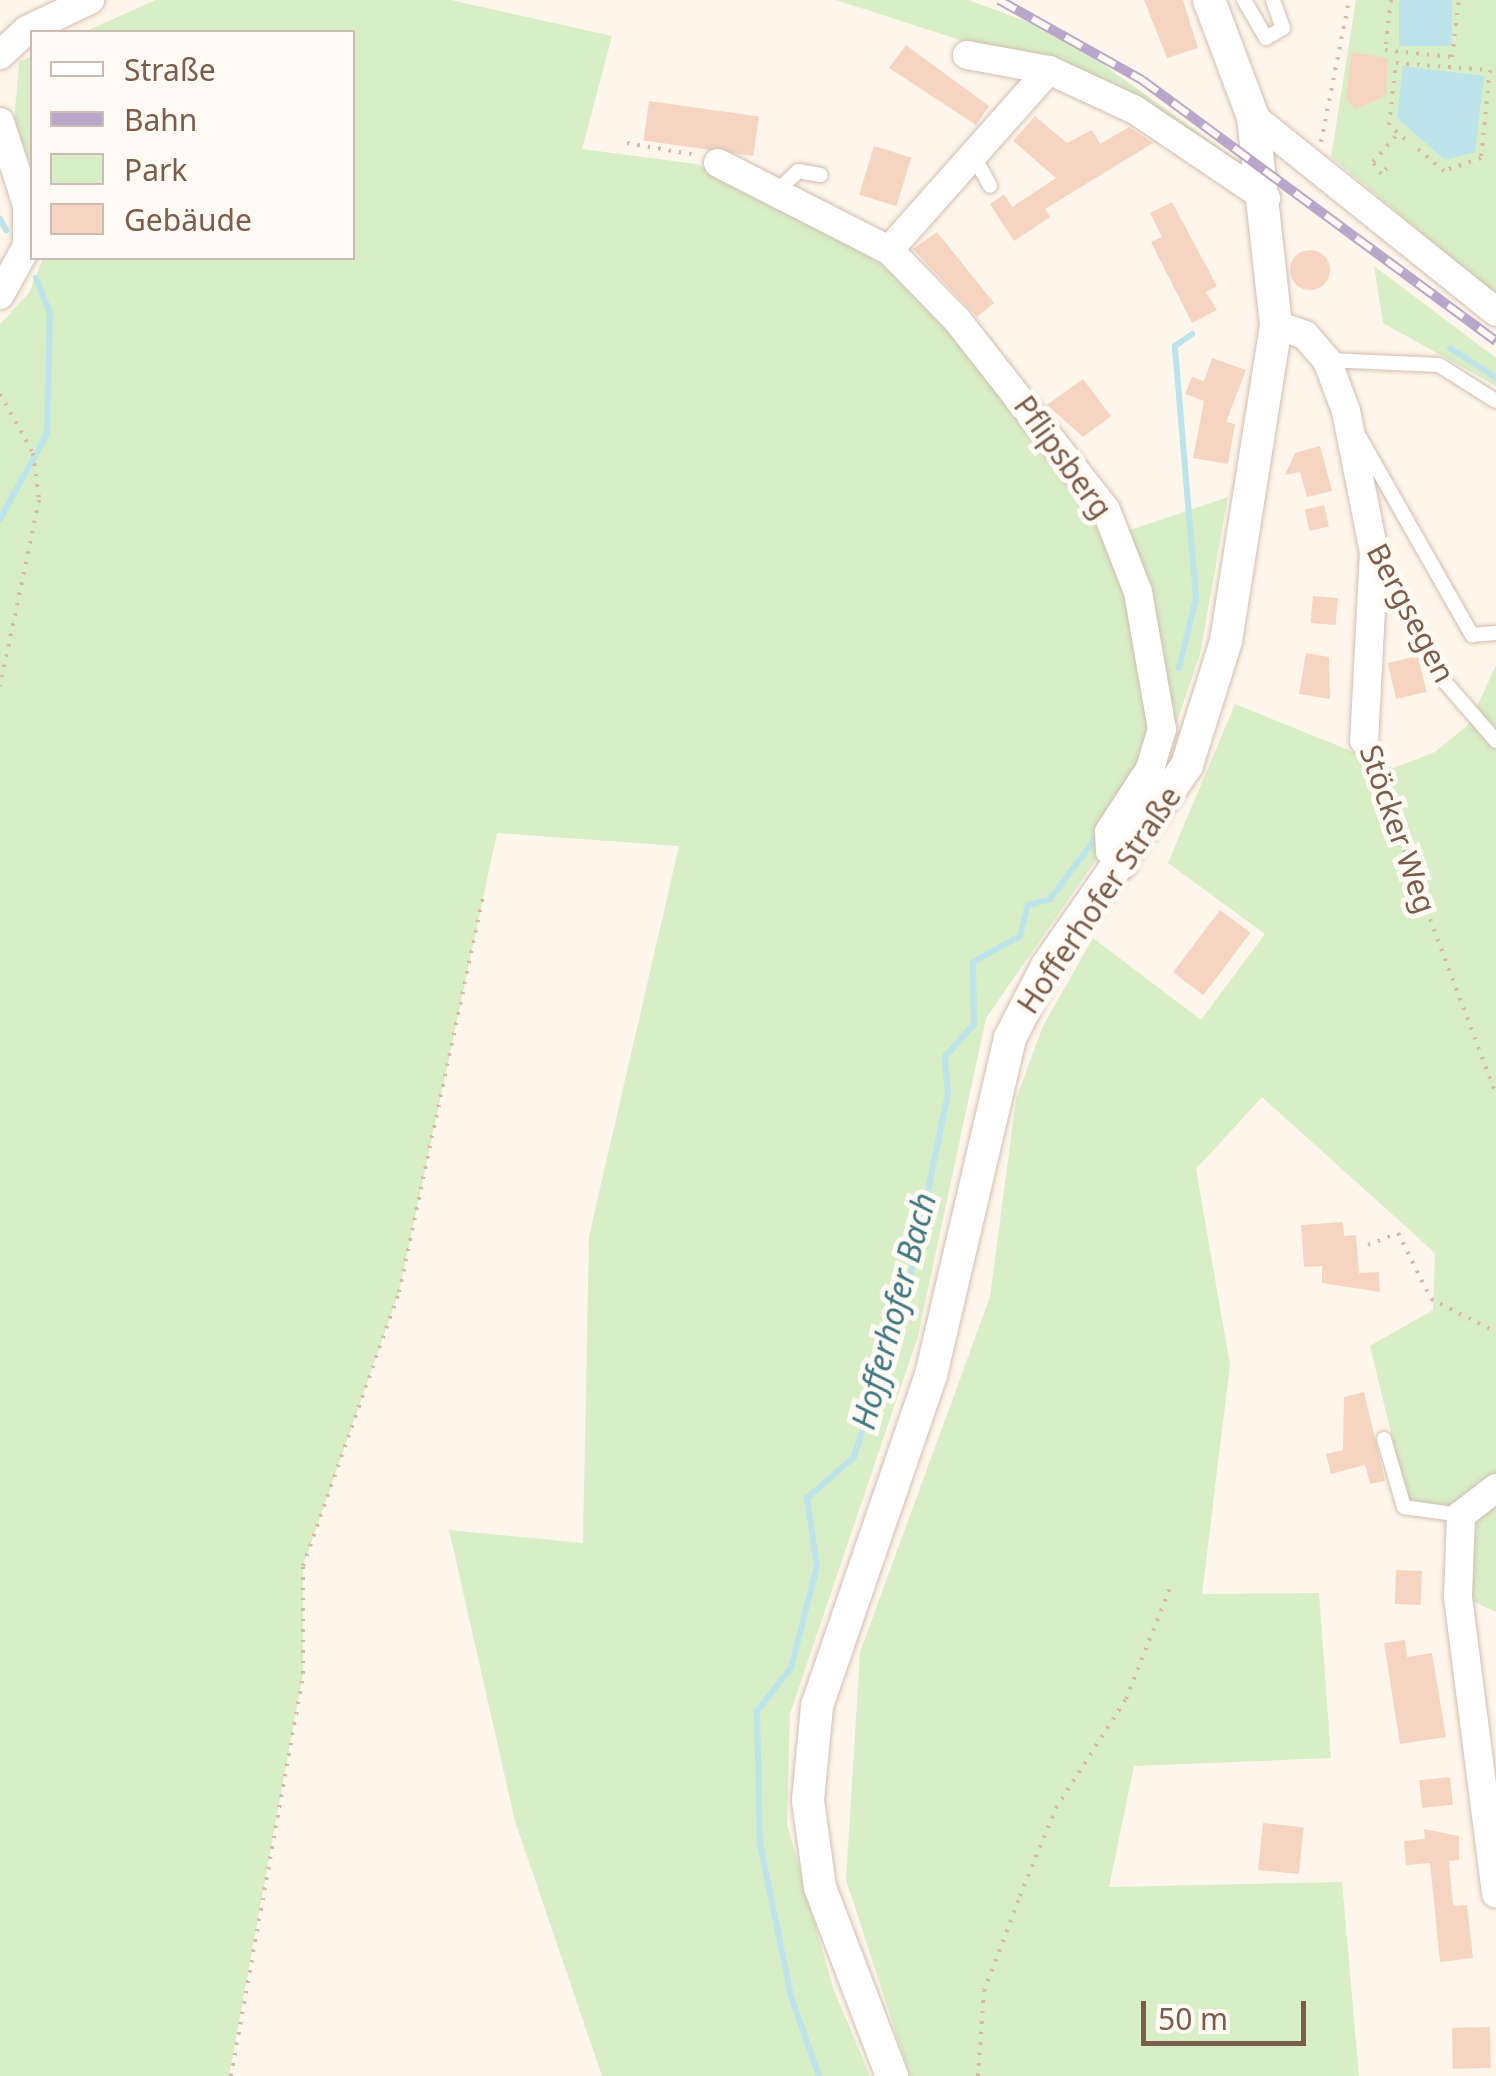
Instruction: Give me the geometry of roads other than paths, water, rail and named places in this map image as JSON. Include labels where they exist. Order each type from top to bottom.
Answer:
[{"type":"street","points":[[0,55],[27,30],[90,0]]},
{"type":"street","name":"Hofferhofer Straße","points":[[892,2076],[820,1887],[808,1800],[817,1706],[931,1375],[1000,1064],[1047,966],[1170,797],[1209,708],[1276,325],[1266,198],[1253,117],[1209,0]]},
{"type":"street","points":[[968,55],[1048,70],[1135,110],[1266,198]]},
{"type":"street","points":[[889,250],[1048,70]]},
{"type":"street","points":[[1253,117],[1496,312]]},
{"type":"street","points":[[0,122],[27,205],[24,256],[0,294]]},
{"type":"street","name":"Pflipsberg","points":[[718,162],[779,189],[889,250],[1023,399],[1106,510],[1124,550],[1162,729],[1150,768],[1108,832],[1110,852],[1124,864]]},
{"type":"street","points":[[1276,325],[1305,335],[1328,360]]},
{"type":"street","name":"Bergsegen","points":[[1328,360],[1346,411],[1374,552]]},
{"type":"street","name":"Stöcker Weg","points":[[1364,742],[1374,552]]},
{"type":"street","points":[[1496,1488],[1462,1515],[1458,1597],[1496,1894]]},
{"type":"lane","points":[[1244,0],[1266,38],[1284,28],[1273,0]]},
{"type":"lane","points":[[973,154],[990,186]]},
{"type":"lane","points":[[779,189],[798,171],[821,175]]},
{"type":"lane","points":[[1328,360],[1439,365],[1496,401]]},
{"type":"lane","name":"Bergsegen","points":[[1346,411],[1472,635],[1496,634]]},
{"type":"lane","name":"Bergsegen","points":[[1374,552],[1445,682],[1496,740]]},
{"type":"lane","points":[[1384,1439],[1404,1507],[1462,1515]]},
{"type":"water","points":[[1399,0],[1452,0],[1452,46],[1399,46]]},
{"type":"water","points":[[1403,66],[1484,76],[1475,152],[1445,160],[1397,118]]},
{"type":"waterway","points":[[0,219],[6,230]]},
{"type":"waterway","points":[[0,519],[47,434],[50,313],[36,278]]},
{"type":"waterway","name":"Hofferhofer Bach","points":[[1179,668],[1196,598],[1175,346],[1192,334]]},
{"type":"waterway","points":[[1450,348],[1496,378]]},
{"type":"waterway","name":"Hofferhofer Bach","points":[[819,2076],[791,1996],[760,1843],[757,1711],[791,1668],[817,1567],[807,1498],[854,1457],[910,1277],[948,1094],[945,1057],[974,1024],[973,962],[1020,936],[1028,905],[1050,899],[1101,831]]},
{"type":"railway","points":[[999,0],[1142,80],[1496,341]]}]
